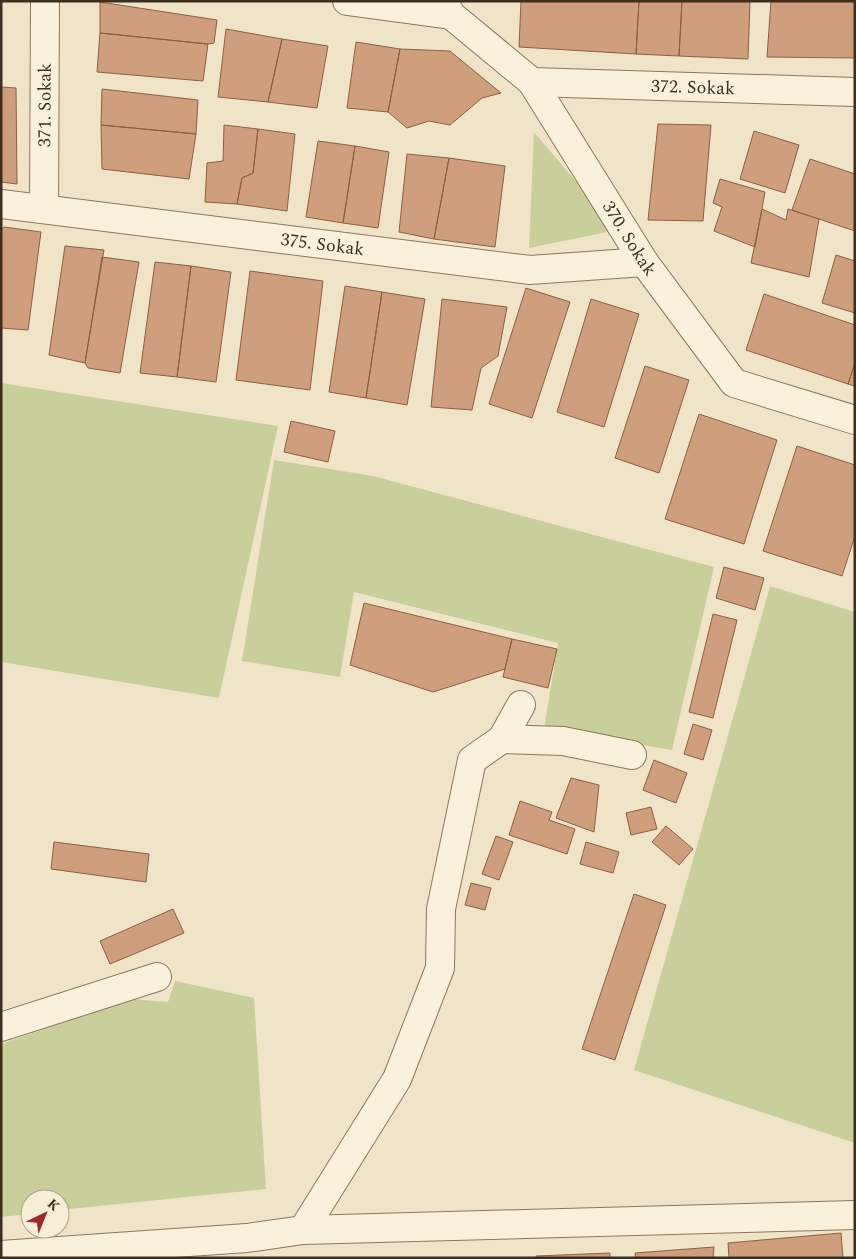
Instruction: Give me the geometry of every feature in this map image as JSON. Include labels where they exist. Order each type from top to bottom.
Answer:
[{"type":"street","name":"371. Sokak","points":[[44,1],[44,209]]},
{"type":"street","points":[[347,1],[448,8]]},
{"type":"street","name":"370. Sokak","points":[[448,8],[532,82],[644,262],[734,383],[855,420]]},
{"type":"street","name":"372. Sokak","points":[[532,82],[855,92]]},
{"type":"street","name":"375. Sokak","points":[[1,204],[530,270],[644,262]]},
{"type":"street","points":[[303,1230],[397,1079],[440,968],[441,909],[472,760],[502,739],[521,706]]},
{"type":"street","points":[[502,739],[563,740],[632,755]]},
{"type":"street","points":[[1,1027],[157,977]]},
{"type":"street","points":[[1,1255],[247,1248],[303,1230],[855,1215]]},
{"type":"green space","points":[[534,132],[617,230],[529,248]]},
{"type":"green space","points":[[1,383],[278,426],[219,698],[1,662]]},
{"type":"green space","points":[[274,460],[373,476],[714,567],[672,750],[544,729],[558,643],[354,592],[340,677],[242,661]]},
{"type":"green space","points":[[770,586],[855,612],[855,1143],[634,1070]]},
{"type":"green space","points":[[175,981],[254,998],[266,1189],[70,1209],[70,1189],[20,1189],[20,1215],[1,1217],[1,1044],[131,999],[168,1002]]},
{"type":"building","points":[[521,1],[639,1],[636,54],[519,47]]},
{"type":"building","points":[[639,1],[682,1],[679,56],[636,54]]},
{"type":"building","points":[[682,1],[750,1],[748,59],[679,56]]},
{"type":"building","points":[[771,1],[855,1],[855,58],[767,57]]},
{"type":"building","points":[[100,2],[217,20],[214,43],[208,44],[100,33]]},
{"type":"building","points":[[226,29],[282,39],[268,102],[218,97]]},
{"type":"building","points":[[100,33],[208,44],[203,81],[97,72]]},
{"type":"building","points":[[282,39],[328,46],[317,108],[268,102]]},
{"type":"building","points":[[356,42],[400,49],[388,112],[347,108]]},
{"type":"building","points":[[400,49],[450,51],[501,93],[482,98],[450,125],[429,121],[407,128],[388,112]]},
{"type":"building","points":[[1,87],[16,88],[17,184],[1,182]]},
{"type":"building","points":[[102,89],[198,100],[196,134],[101,125]]},
{"type":"building","points":[[658,124],[711,125],[703,221],[648,220]]},
{"type":"building","points":[[101,125],[196,134],[189,179],[102,169]]},
{"type":"building","points":[[224,125],[258,129],[253,173],[242,178],[237,204],[205,202],[207,163],[223,161]]},
{"type":"building","points":[[258,129],[295,134],[287,211],[237,204],[242,178],[253,173]]},
{"type":"building","points":[[754,131],[799,145],[785,193],[740,179]]},
{"type":"building","points":[[318,141],[355,146],[343,223],[306,217]]},
{"type":"building","points":[[355,146],[389,152],[378,228],[343,223]]},
{"type":"building","points":[[407,154],[449,158],[434,239],[399,232]]},
{"type":"building","points":[[449,158],[505,166],[495,247],[434,239]]},
{"type":"building","points":[[810,159],[855,174],[855,231],[792,210]]},
{"type":"building","points":[[720,179],[765,192],[755,247],[714,231],[722,207],[713,203]]},
{"type":"building","points":[[762,209],[786,220],[788,209],[819,219],[809,277],[751,263]]},
{"type":"building","points":[[4,227],[41,232],[28,330],[1,328],[1,230]]},
{"type":"building","points":[[65,246],[104,250],[85,363],[49,355]]},
{"type":"building","points":[[836,255],[855,261],[855,313],[822,303]]},
{"type":"building","points":[[102,257],[139,262],[120,373],[88,368],[85,363]]},
{"type":"building","points":[[155,262],[191,266],[177,377],[140,373]]},
{"type":"building","points":[[191,266],[231,272],[216,382],[177,377]]},
{"type":"building","points":[[250,271],[323,281],[310,390],[236,380]]},
{"type":"building","points":[[345,286],[382,292],[366,398],[329,392]]},
{"type":"building","points":[[526,288],[570,302],[532,418],[489,404]]},
{"type":"building","points":[[382,292],[425,299],[407,405],[366,398]]},
{"type":"building","points":[[764,294],[855,325],[855,363],[848,384],[746,350]]},
{"type":"building","points":[[442,299],[507,307],[498,356],[481,368],[472,410],[431,407]]},
{"type":"building","points":[[591,299],[639,314],[604,427],[557,412]]},
{"type":"building","points":[[855,363],[855,386],[848,384]]},
{"type":"building","points":[[645,366],[689,380],[659,473],[615,458]]},
{"type":"building","points":[[699,414],[777,440],[744,544],[665,519]]},
{"type":"building","points":[[291,421],[335,431],[328,462],[284,452]]},
{"type":"building","points":[[797,446],[855,465],[855,536],[842,576],[763,551]]},
{"type":"building","points":[[724,567],[764,578],[755,610],[716,598]]},
{"type":"building","points":[[364,603],[512,639],[505,669],[433,692],[350,665]]},
{"type":"building","points":[[713,614],[737,620],[713,718],[689,712]]},
{"type":"building","points":[[512,639],[557,649],[548,688],[503,677]]},
{"type":"building","points":[[693,724],[712,730],[703,760],[684,754]]},
{"type":"building","points":[[654,760],[687,773],[676,803],[643,790]]},
{"type":"building","points":[[571,778],[599,785],[594,832],[556,818]]},
{"type":"building","points":[[520,801],[552,812],[549,820],[575,829],[567,854],[509,835]]},
{"type":"building","points":[[651,807],[657,829],[631,835],[626,813]]},
{"type":"building","points":[[666,826],[693,849],[679,865],[652,842]]},
{"type":"building","points":[[496,836],[513,842],[499,880],[482,874]]},
{"type":"building","points":[[54,842],[149,854],[146,882],[51,869]]},
{"type":"building","points":[[586,842],[619,852],[613,873],[580,864]]},
{"type":"building","points":[[471,883],[491,888],[485,910],[465,905]]},
{"type":"building","points":[[634,894],[666,905],[615,1060],[582,1049]]},
{"type":"building","points":[[173,909],[184,933],[110,964],[100,941]]},
{"type":"building","points":[[841,1233],[843,1258],[729,1258],[728,1243]]},
{"type":"building","points":[[714,1247],[713,1258],[636,1258],[635,1253]]},
{"type":"building","points":[[610,1253],[610,1258],[536,1258],[536,1256]]}]
